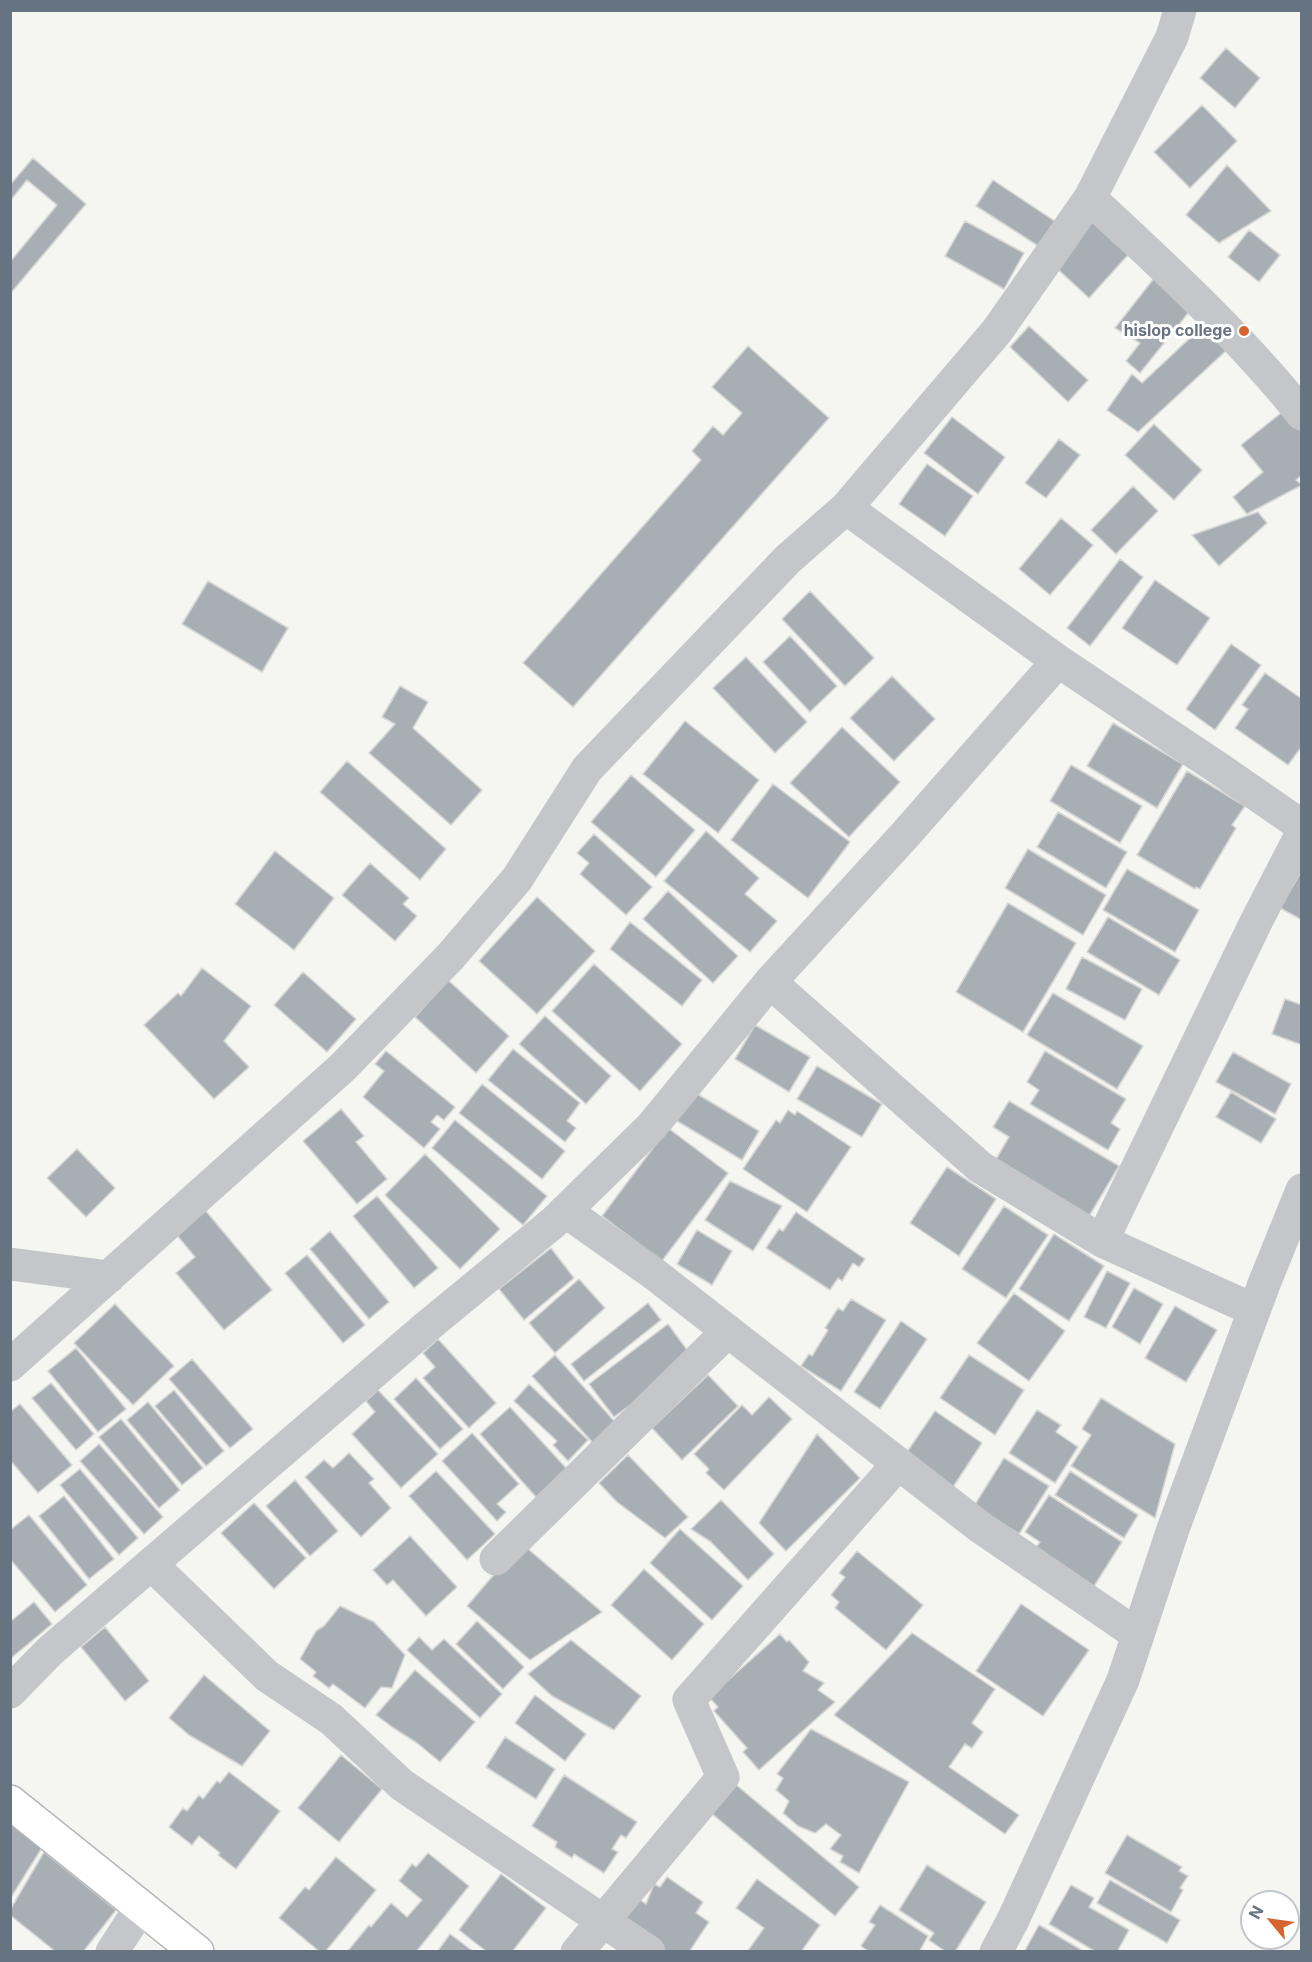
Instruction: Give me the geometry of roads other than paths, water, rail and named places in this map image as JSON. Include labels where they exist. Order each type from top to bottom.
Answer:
[{"type":"main road","points":[[10,1802],[197,1952]]},
{"type":"street","points":[[10,1365],[343,1067],[450,957],[517,879],[587,770],[788,559],[846,508],[997,331],[1090,198],[1172,37],[1180,10]]},
{"type":"street","points":[[1090,198],[1170,272],[1262,366],[1302,414]]},
{"type":"street","points":[[846,508],[1058,661],[1302,826]]},
{"type":"street","points":[[10,1692],[50,1652],[151,1564],[565,1211],[652,1126],[770,982],[904,836],[1058,661]]},
{"type":"street","points":[[1102,1241],[1256,922],[1302,833]]},
{"type":"street","points":[[770,982],[980,1167],[1102,1241],[1254,1310]]},
{"type":"street","points":[[996,1952],[1013,1920],[1123,1680],[1173,1529],[1254,1310],[1302,1190]]},
{"type":"street","points":[[565,1211],[652,1273],[980,1527],[1138,1635]]},
{"type":"street","points":[[10,1264],[109,1277]]},
{"type":"street","points":[[496,1559],[728,1331]]},
{"type":"street","points":[[577,1952],[723,1777],[689,1700],[898,1464]]},
{"type":"street","points":[[151,1564],[267,1676],[331,1719],[402,1785],[649,1952]]},
{"type":"street","points":[[112,1952],[141,1907]]},
{"type":"place","name":"hislop college","points":[[1244,331]]}]
